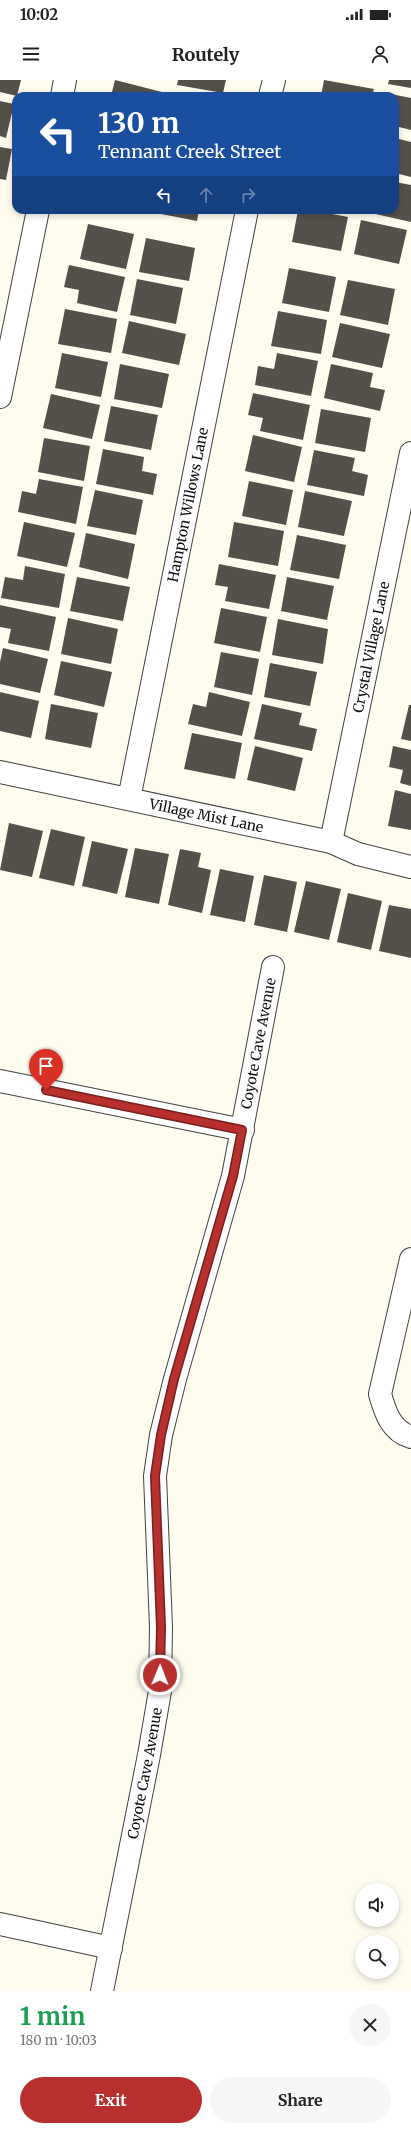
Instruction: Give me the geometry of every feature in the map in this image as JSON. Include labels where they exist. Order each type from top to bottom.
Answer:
[{"type":"street","points":[[63,92],[65,80]]},
{"type":"street","points":[[271,92],[274,80]]},
{"type":"street","points":[[0,397],[37,214]]},
{"type":"street","name":"Hampton Willows Lane","points":[[129,799],[247,214]]},
{"type":"street","name":"Crystal Village Lane","points":[[331,842],[411,453]]},
{"type":"street","name":"Village Mist Lane","points":[[0,772],[331,842],[358,854],[411,867]]},
{"type":"street","name":"Coyote Cave Avenue","points":[[102,1991],[149,1755],[160,1691],[161,1627],[155,1476],[161,1435],[174,1379],[233,1176],[273,967]]},
{"type":"street","points":[[0,1081],[242,1130]]},
{"type":"street","points":[[411,1258],[380,1394],[385,1411],[394,1428],[411,1437]]},
{"type":"street","points":[[0,1924],[111,1948]]},
{"type":"building","points":[[0,80],[21,80],[18,92],[12,92],[12,95],[0,92]]},
{"type":"building","points":[[115,80],[162,92],[112,92]]},
{"type":"building","points":[[178,80],[226,80],[223,92],[177,85]]},
{"type":"building","points":[[324,80],[374,89],[373,92],[322,92]]},
{"type":"building","points":[[389,80],[411,80],[411,88],[388,84]]},
{"type":"building","points":[[399,96],[411,98],[411,130],[399,127]]},
{"type":"building","points":[[0,101],[12,104],[12,112],[6,138],[0,136]]},
{"type":"building","points":[[399,139],[411,142],[411,177],[399,174]]},
{"type":"building","points":[[0,147],[12,149],[6,180],[0,179]]},
{"type":"building","points":[[399,183],[411,185],[411,222],[375,214],[399,214]]},
{"type":"building","points":[[161,214],[198,214],[197,221]]},
{"type":"building","points":[[297,214],[332,214],[348,217],[341,251],[292,242]]},
{"type":"building","points":[[361,220],[407,230],[399,264],[354,254]]},
{"type":"building","points":[[88,224],[134,234],[126,269],[80,259]]},
{"type":"building","points":[[146,238],[195,248],[189,281],[139,272]]},
{"type":"building","points":[[69,265],[125,277],[117,312],[77,303],[79,290],[64,287]]},
{"type":"building","points":[[289,268],[336,277],[329,312],[282,303]]},
{"type":"building","points":[[137,279],[183,288],[176,324],[130,315]]},
{"type":"building","points":[[348,280],[395,289],[388,325],[340,315]]},
{"type":"building","points":[[65,309],[117,319],[111,353],[58,344]]},
{"type":"building","points":[[278,311],[327,320],[321,354],[271,346]]},
{"type":"building","points":[[129,321],[186,334],[179,365],[122,353]]},
{"type":"building","points":[[340,323],[390,334],[382,368],[332,357]]},
{"type":"building","points":[[62,353],[108,362],[101,397],[55,388]]},
{"type":"building","points":[[277,353],[318,361],[311,396],[255,385],[258,366],[274,369]]},
{"type":"building","points":[[120,364],[169,374],[162,408],[114,399]]},
{"type":"building","points":[[331,364],[373,373],[370,387],[385,390],[380,411],[324,398]]},
{"type":"building","points":[[253,393],[310,405],[303,440],[260,431],[263,418],[248,415]]},
{"type":"building","points":[[51,394],[100,405],[92,439],[43,428]]},
{"type":"building","points":[[111,406],[158,415],[151,450],[104,441]]},
{"type":"building","points":[[321,409],[371,418],[365,452],[315,443]]},
{"type":"building","points":[[253,435],[302,447],[294,482],[245,471]]},
{"type":"building","points":[[44,438],[90,446],[84,481],[38,472]]},
{"type":"building","points":[[103,449],[144,457],[142,471],[157,474],[153,495],[96,484]]},
{"type":"building","points":[[314,450],[355,458],[352,471],[368,475],[364,496],[307,485]]},
{"type":"building","points":[[39,479],[83,487],[76,524],[18,512],[22,491],[36,494]]},
{"type":"building","points":[[249,481],[293,490],[286,525],[242,516]]},
{"type":"building","points":[[95,490],[143,500],[136,535],[87,526]]},
{"type":"building","points":[[305,491],[352,501],[344,536],[298,527]]},
{"type":"building","points":[[24,522],[75,533],[67,567],[17,556]]},
{"type":"building","points":[[234,522],[284,531],[278,566],[228,557]]},
{"type":"building","points":[[86,533],[135,544],[128,579],[79,567]]},
{"type":"building","points":[[297,535],[346,545],[339,579],[290,570]]},
{"type":"building","points":[[219,564],[276,575],[269,609],[225,601],[228,587],[215,585]]},
{"type":"building","points":[[25,566],[65,574],[59,608],[1,598],[5,577],[23,580]]},
{"type":"building","points":[[77,577],[130,587],[123,621],[70,611]]},
{"type":"building","points":[[287,577],[334,586],[327,620],[281,611]]},
{"type":"building","points":[[0,605],[56,617],[49,651],[8,643],[11,629],[0,627]]},
{"type":"building","points":[[221,608],[267,617],[260,652],[214,643]]},
{"type":"building","points":[[68,618],[118,629],[111,664],[61,654]]},
{"type":"building","points":[[278,619],[328,629],[323,664],[272,655]]},
{"type":"building","points":[[3,648],[48,659],[40,693],[0,684],[0,662]]},
{"type":"building","points":[[221,652],[259,659],[252,695],[214,687]]},
{"type":"building","points":[[61,661],[112,672],[104,707],[54,695]]},
{"type":"building","points":[[270,663],[317,672],[310,706],[264,697]]},
{"type":"building","points":[[0,692],[39,701],[31,738],[0,731]]},
{"type":"building","points":[[209,692],[250,702],[242,736],[188,724],[193,704],[206,707]]},
{"type":"building","points":[[51,704],[98,713],[91,748],[45,739]]},
{"type":"building","points":[[262,704],[302,713],[299,725],[317,729],[312,751],[254,739]]},
{"type":"building","points":[[409,705],[411,705],[411,741],[401,739]]},
{"type":"building","points":[[192,733],[242,743],[235,779],[184,769]]},
{"type":"building","points":[[255,746],[303,758],[295,791],[247,780]]},
{"type":"building","points":[[393,746],[411,750],[411,786],[400,783],[403,770],[389,767]]},
{"type":"building","points":[[395,790],[411,794],[411,830],[388,826]]},
{"type":"building","points":[[9,823],[43,831],[32,877],[0,870]]},
{"type":"building","points":[[51,829],[85,837],[74,886],[39,878]]},
{"type":"building","points":[[92,841],[128,849],[117,894],[82,886]]},
{"type":"building","points":[[135,848],[169,854],[159,904],[125,897]]},
{"type":"building","points":[[180,849],[201,853],[198,867],[211,870],[202,913],[168,905]]},
{"type":"building","points":[[220,869],[254,876],[245,922],[210,915]]},
{"type":"building","points":[[264,875],[297,882],[287,932],[254,925]]},
{"type":"building","points":[[306,881],[341,889],[329,940],[294,932]]},
{"type":"building","points":[[348,893],[382,901],[371,950],[337,942]]},
{"type":"building","points":[[389,905],[411,909],[411,958],[379,951]]},
{"type":"route","points":[[46,1090],[242,1130],[233,1176],[174,1379],[161,1435],[155,1476],[161,1627],[160,1675]]}]
